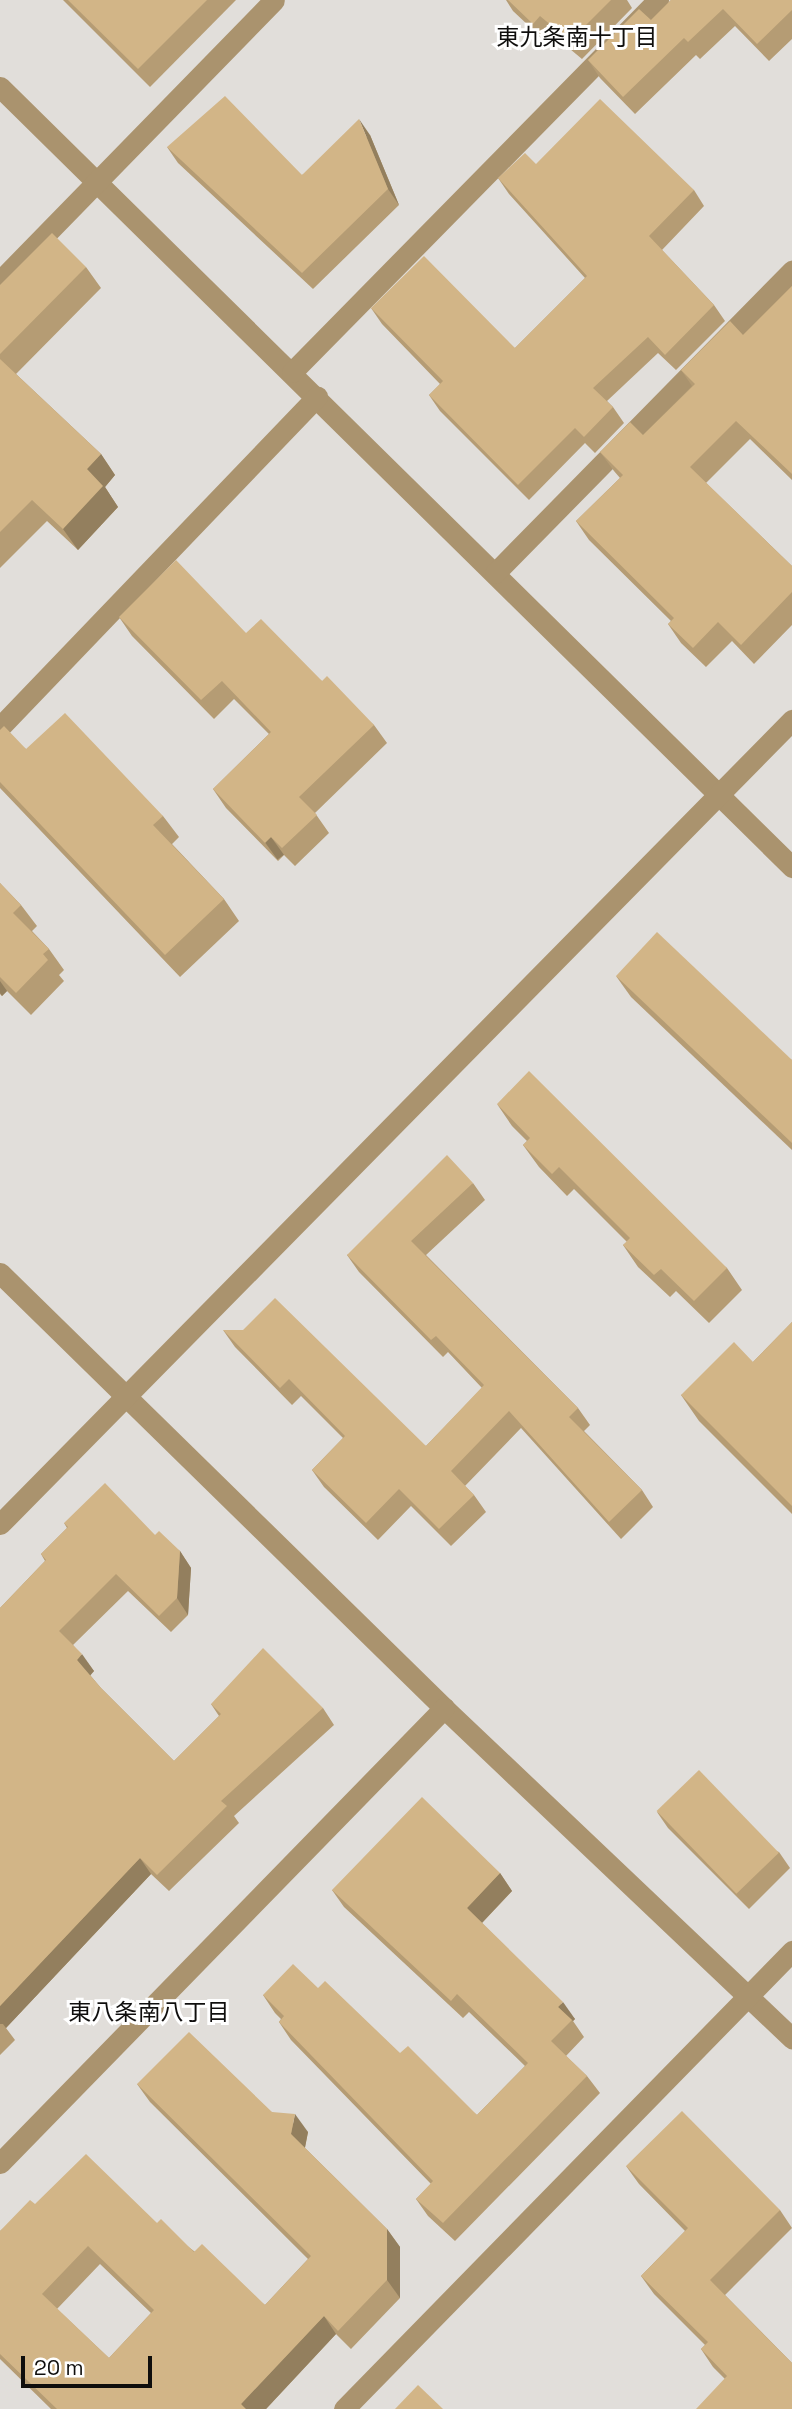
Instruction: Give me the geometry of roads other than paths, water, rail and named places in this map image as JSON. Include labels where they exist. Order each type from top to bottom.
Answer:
[{"type":"street","points":[[0,281],[274,0]]},
{"type":"street","points":[[292,372],[658,0]]},
{"type":"street","points":[[0,87],[792,867]]},
{"type":"street","points":[[495,573],[792,271]]},
{"type":"street","points":[[0,727],[317,397]]},
{"type":"street","points":[[0,1524],[792,720]]},
{"type":"street","points":[[0,1273],[444,1708],[792,2038]]},
{"type":"street","points":[[0,2163],[444,1708]]},
{"type":"street","points":[[344,2409],[792,1951]]},
{"type":"district","name":"東九条南十丁目","points":[[577,37]]},
{"type":"district","name":"東八条南八丁目","points":[[149,2012]]}]
